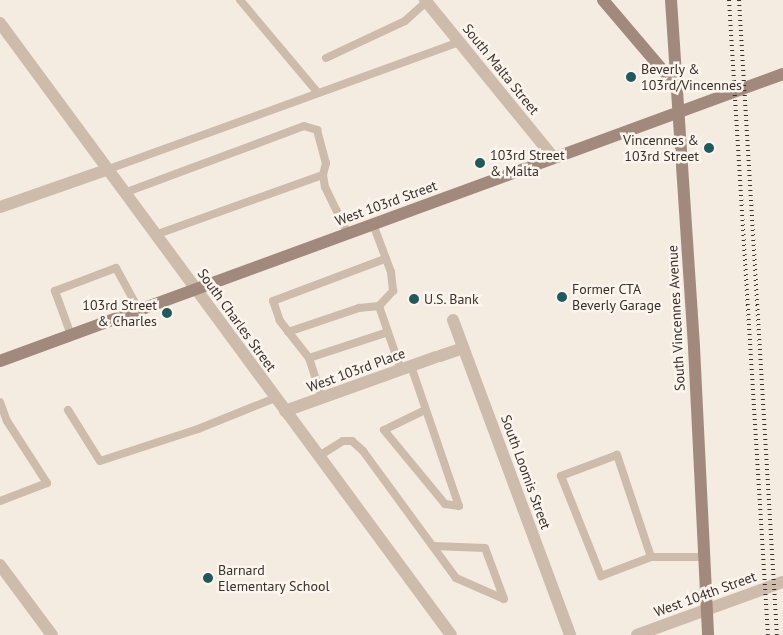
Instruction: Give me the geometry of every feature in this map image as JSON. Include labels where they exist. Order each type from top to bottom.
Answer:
[{"type":"main road","points":[[603,0],[677,87]]},
{"type":"main road","name":"South Vincennes Avenue","points":[[672,0],[694,347],[708,635]]},
{"type":"main road","name":"West 103rd Street","points":[[0,361],[783,74]]},
{"type":"street","name":"South Malta Street","points":[[425,1],[554,158]]},
{"type":"street","name":"South Charles Street","points":[[0,23],[106,170],[451,635]]},
{"type":"street","points":[[0,207],[106,170]]},
{"type":"street","name":"South Loomis Street","points":[[453,320],[570,635]]},
{"type":"street","name":"West 103rd Place","points":[[285,411],[463,348]]},
{"type":"street","points":[[0,565],[52,635]]},
{"type":"street","name":"West 104th Street","points":[[637,635],[783,582]]},
{"type":"lane","points":[[240,0],[318,93]]},
{"type":"lane","points":[[326,58],[405,21],[425,1]]},
{"type":"lane","points":[[106,170],[459,42]]},
{"type":"lane","points":[[124,193],[304,126],[317,130],[326,163],[323,175],[325,188],[348,234]]},
{"type":"lane","points":[[155,235],[323,175]]},
{"type":"lane","points":[[288,332],[359,308],[379,306],[393,290],[391,272],[373,224]]},
{"type":"lane","points":[[322,398],[309,358],[280,321],[273,301],[385,259]]},
{"type":"lane","points":[[71,335],[55,291],[116,268],[139,310]]},
{"type":"lane","points":[[379,306],[388,332],[426,410],[459,506],[445,504],[384,430],[426,410]]},
{"type":"lane","points":[[309,358],[388,332]]},
{"type":"lane","points":[[68,410],[100,461],[198,429],[275,398]]},
{"type":"lane","points":[[0,402],[7,421],[47,483],[0,500]]},
{"type":"lane","points":[[319,456],[343,441],[352,441],[363,451],[456,578],[504,599],[484,548],[433,546]]},
{"type":"lane","points":[[651,557],[617,455],[561,476],[601,576],[651,557],[704,558]]},
{"type":"railway","points":[[729,0],[768,635]]},
{"type":"railway","points":[[739,0],[777,635]]},
{"type":"place","name":"Beverly & 103rd/Vincennes","points":[[631,77]]},
{"type":"place","name":"Vincennes & 103rd Street","points":[[709,148]]},
{"type":"place","name":"103rd Street & Malta","points":[[480,163]]},
{"type":"place","name":"Former CTA Beverly Garage","points":[[562,297]]},
{"type":"place","name":"U.S. Bank","points":[[414,299]]},
{"type":"place","name":"103rd Street & Charles","points":[[167,313]]},
{"type":"place","name":"Barnard Elementary School","points":[[208,578]]}]
